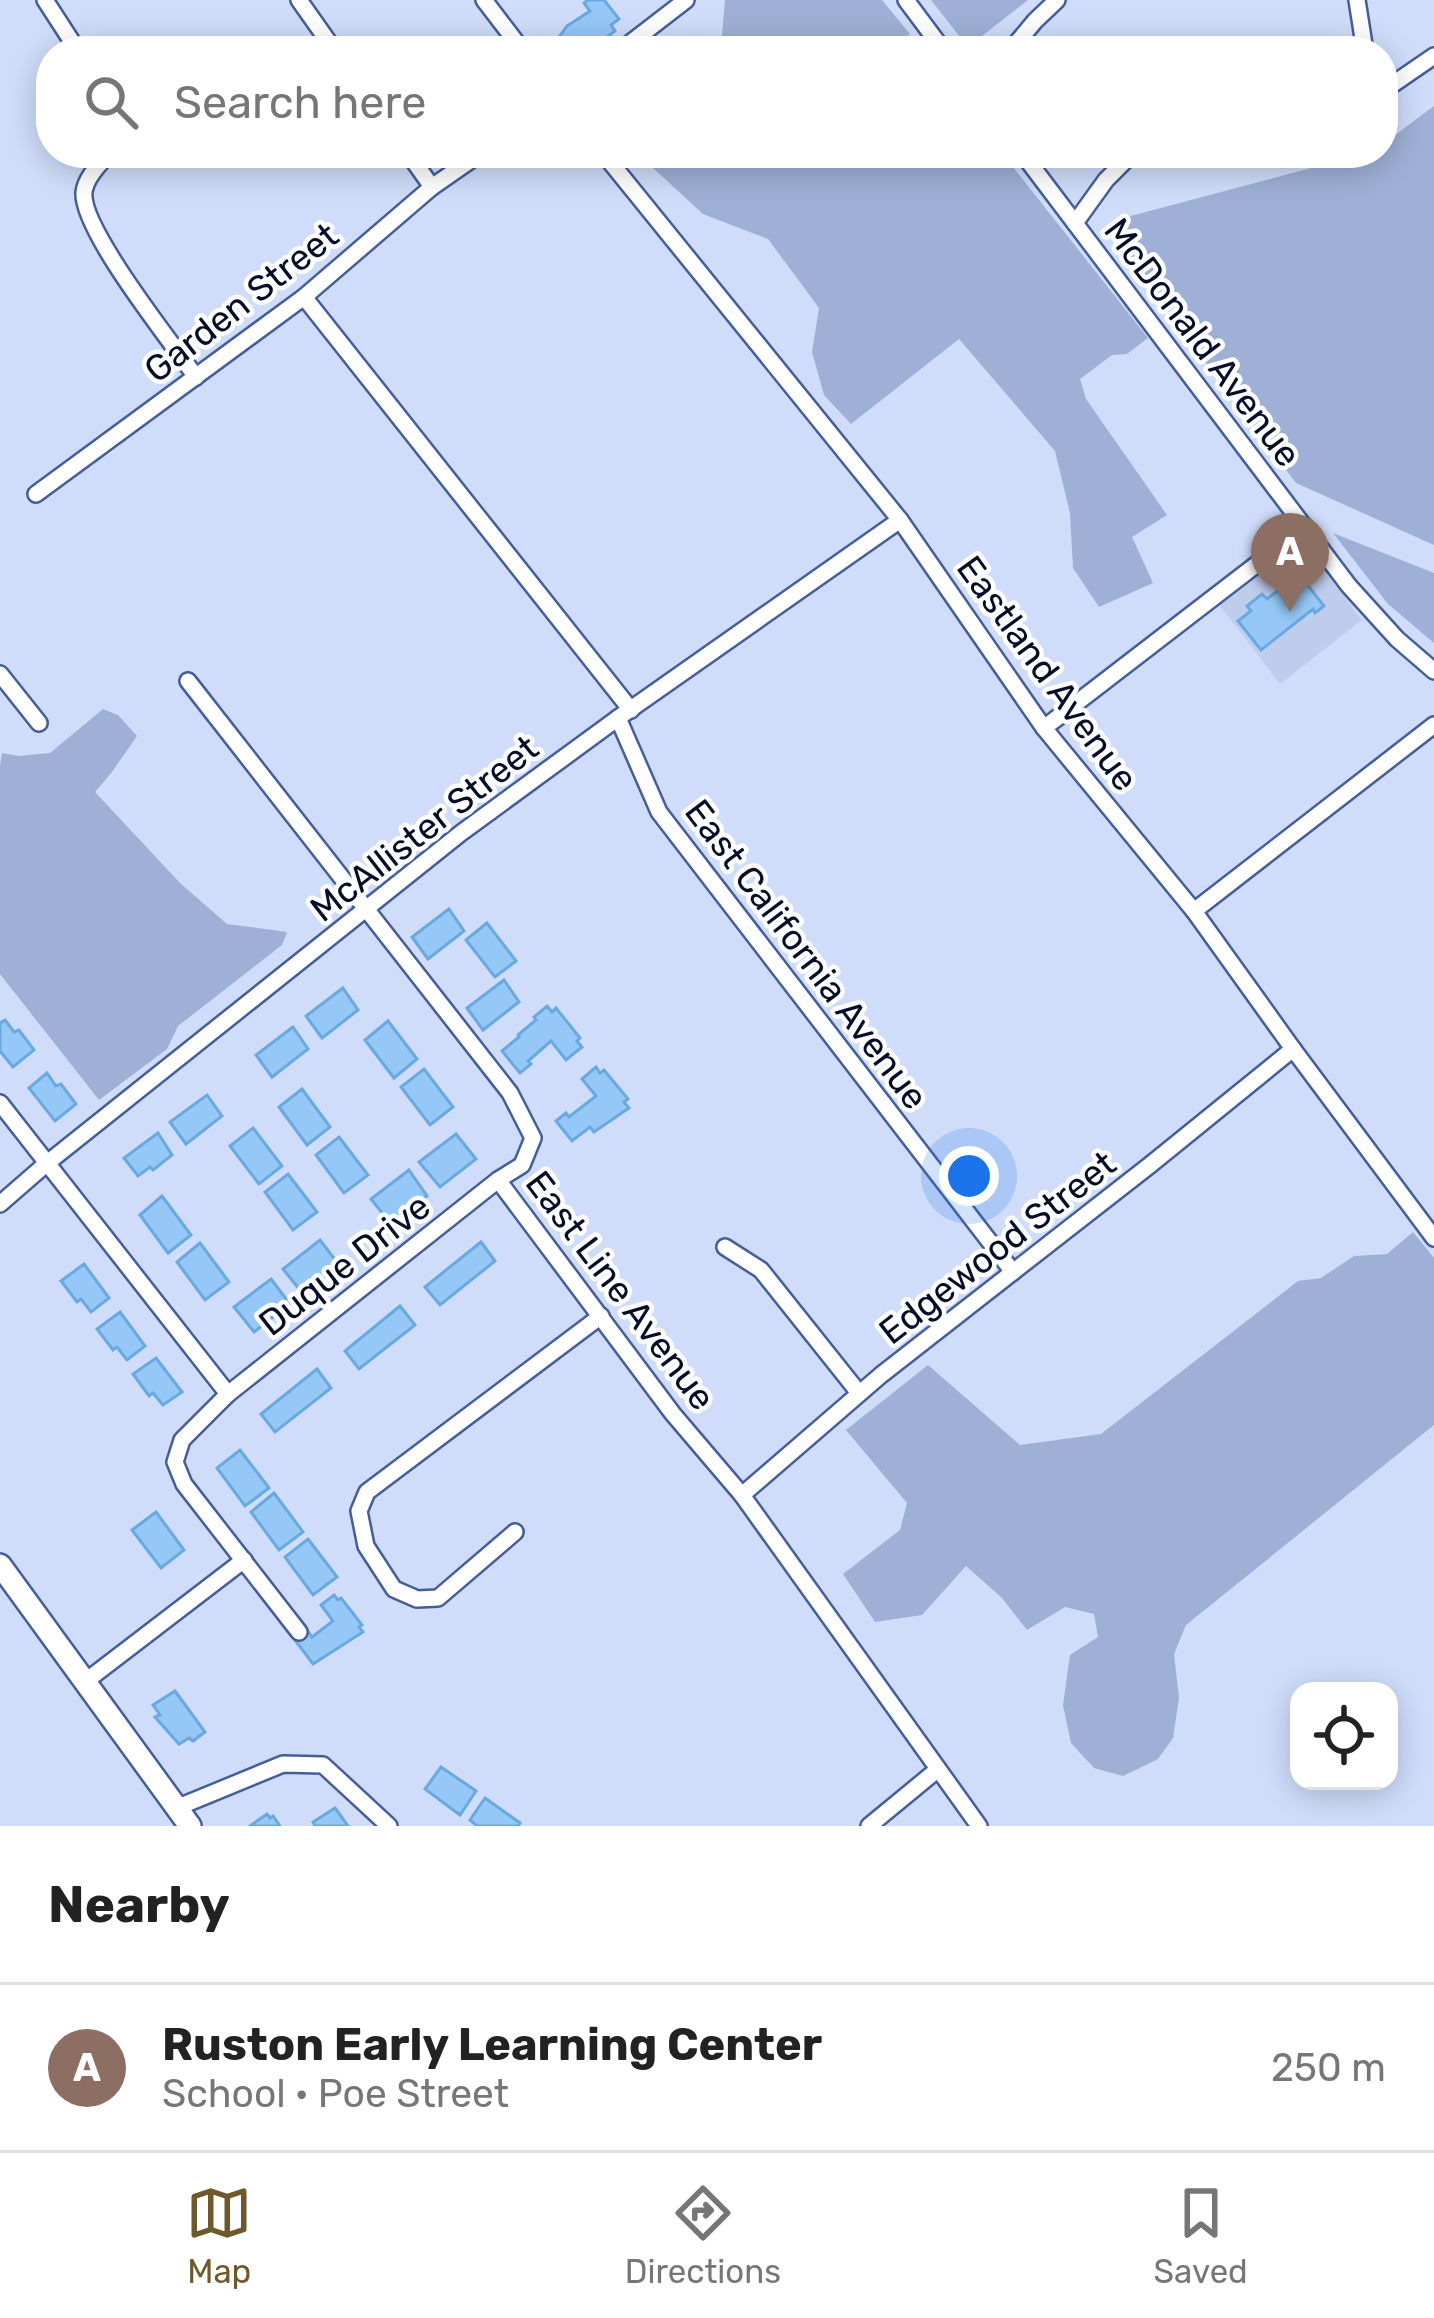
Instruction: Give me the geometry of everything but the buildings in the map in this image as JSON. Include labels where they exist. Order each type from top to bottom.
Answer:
[{"type":"main road","points":[[0,1565],[183,1817]]},
{"type":"street","points":[[45,0],[68,36]]},
{"type":"street","points":[[299,0],[324,36]]},
{"type":"street","points":[[484,0],[512,36]]},
{"type":"street","points":[[639,36],[686,0]]},
{"type":"street","points":[[906,0],[933,36]]},
{"type":"street","points":[[1022,36],[1058,0]]},
{"type":"street","points":[[1357,0],[1363,36]]},
{"type":"street","points":[[1398,81],[1434,56]]},
{"type":"street","points":[[96,168],[84,191],[87,215],[196,376]]},
{"type":"street","points":[[418,168],[432,187]]},
{"type":"street","name":"Garden Street","points":[[36,494],[304,297],[459,168]]},
{"type":"street","name":"Eastland Avenue","points":[[615,168],[900,520],[1044,728],[1194,911],[1434,1238]]},
{"type":"street","name":"McDonald Avenue","points":[[1034,168],[1365,604],[1434,671]]},
{"type":"street","points":[[1076,223],[1118,168]]},
{"type":"street","name":"East California Avenue","points":[[304,297],[624,714],[659,812],[1013,1272]]},
{"type":"street","name":"McAllister Street","points":[[0,1204],[461,833],[900,520]]},
{"type":"street","points":[[1044,728],[1305,527]]},
{"type":"street","points":[[0,674],[39,723]]},
{"type":"street","name":"East Line Avenue","points":[[188,681],[509,1093],[533,1138],[522,1165],[498,1180],[673,1414],[742,1495],[979,1826]]},
{"type":"street","points":[[1194,911],[1434,725]]},
{"type":"street","name":"Edgewood Street","points":[[742,1495],[859,1393],[1293,1049]]},
{"type":"street","points":[[0,1103],[227,1394]]},
{"type":"street","name":"Duque Drive","points":[[299,1632],[184,1484],[175,1462],[182,1440],[227,1394],[498,1180]]},
{"type":"street","points":[[724,1247],[761,1270],[859,1393]]},
{"type":"street","points":[[514,1532],[439,1598],[418,1599],[394,1589],[366,1546],[359,1511],[367,1492],[602,1316]]},
{"type":"street","points":[[86,1681],[244,1559]]},
{"type":"street","points":[[183,1817],[283,1764],[323,1765],[389,1826]]},
{"type":"street","points":[[869,1826],[937,1770]]},
{"type":"shaded area","points":[[725,0],[882,0],[910,34],[908,36],[722,36]]},
{"type":"shaded area","points":[[931,0],[1028,0],[982,36],[959,36]]},
{"type":"shaded area","points":[[1434,106],[1434,545],[1296,483],[1126,256],[1112,227],[1123,218],[1311,168],[1398,168],[1398,133]]},
{"type":"shaded area","points":[[653,168],[1014,168],[1148,338],[1127,354],[1112,355],[1080,379],[1086,399],[1167,515],[1132,537],[1153,583],[1099,607],[1073,568],[1070,513],[1055,451],[959,339],[851,424],[824,395],[812,352],[819,308],[768,239],[703,214]]},
{"type":"shaded area","points":[[1333,533],[1434,573],[1434,643],[1388,604]]},
{"type":"shaded area","points":[[1301,543],[1362,620],[1280,684],[1218,603]]},
{"type":"shaded area","points":[[103,709],[118,715],[137,736],[95,792],[180,883],[227,924],[287,932],[282,945],[178,1026],[167,1049],[99,1100],[0,974],[0,766],[2,753],[50,753]]},
{"type":"shaded area","points":[[1413,1232],[1434,1258],[1434,1425],[1186,1625],[1174,1654],[1179,1698],[1173,1738],[1158,1759],[1123,1776],[1094,1768],[1071,1743],[1063,1705],[1070,1655],[1098,1637],[1094,1614],[1065,1607],[1027,1630],[1002,1598],[966,1566],[922,1615],[875,1622],[843,1574],[900,1530],[907,1503],[846,1430],[928,1365],[1020,1445],[1101,1434],[1298,1281],[1321,1278],[1354,1256],[1387,1254]]},
{"type":"place","name":"Ruston Early Learning Center","points":[[1290,612]]}]
